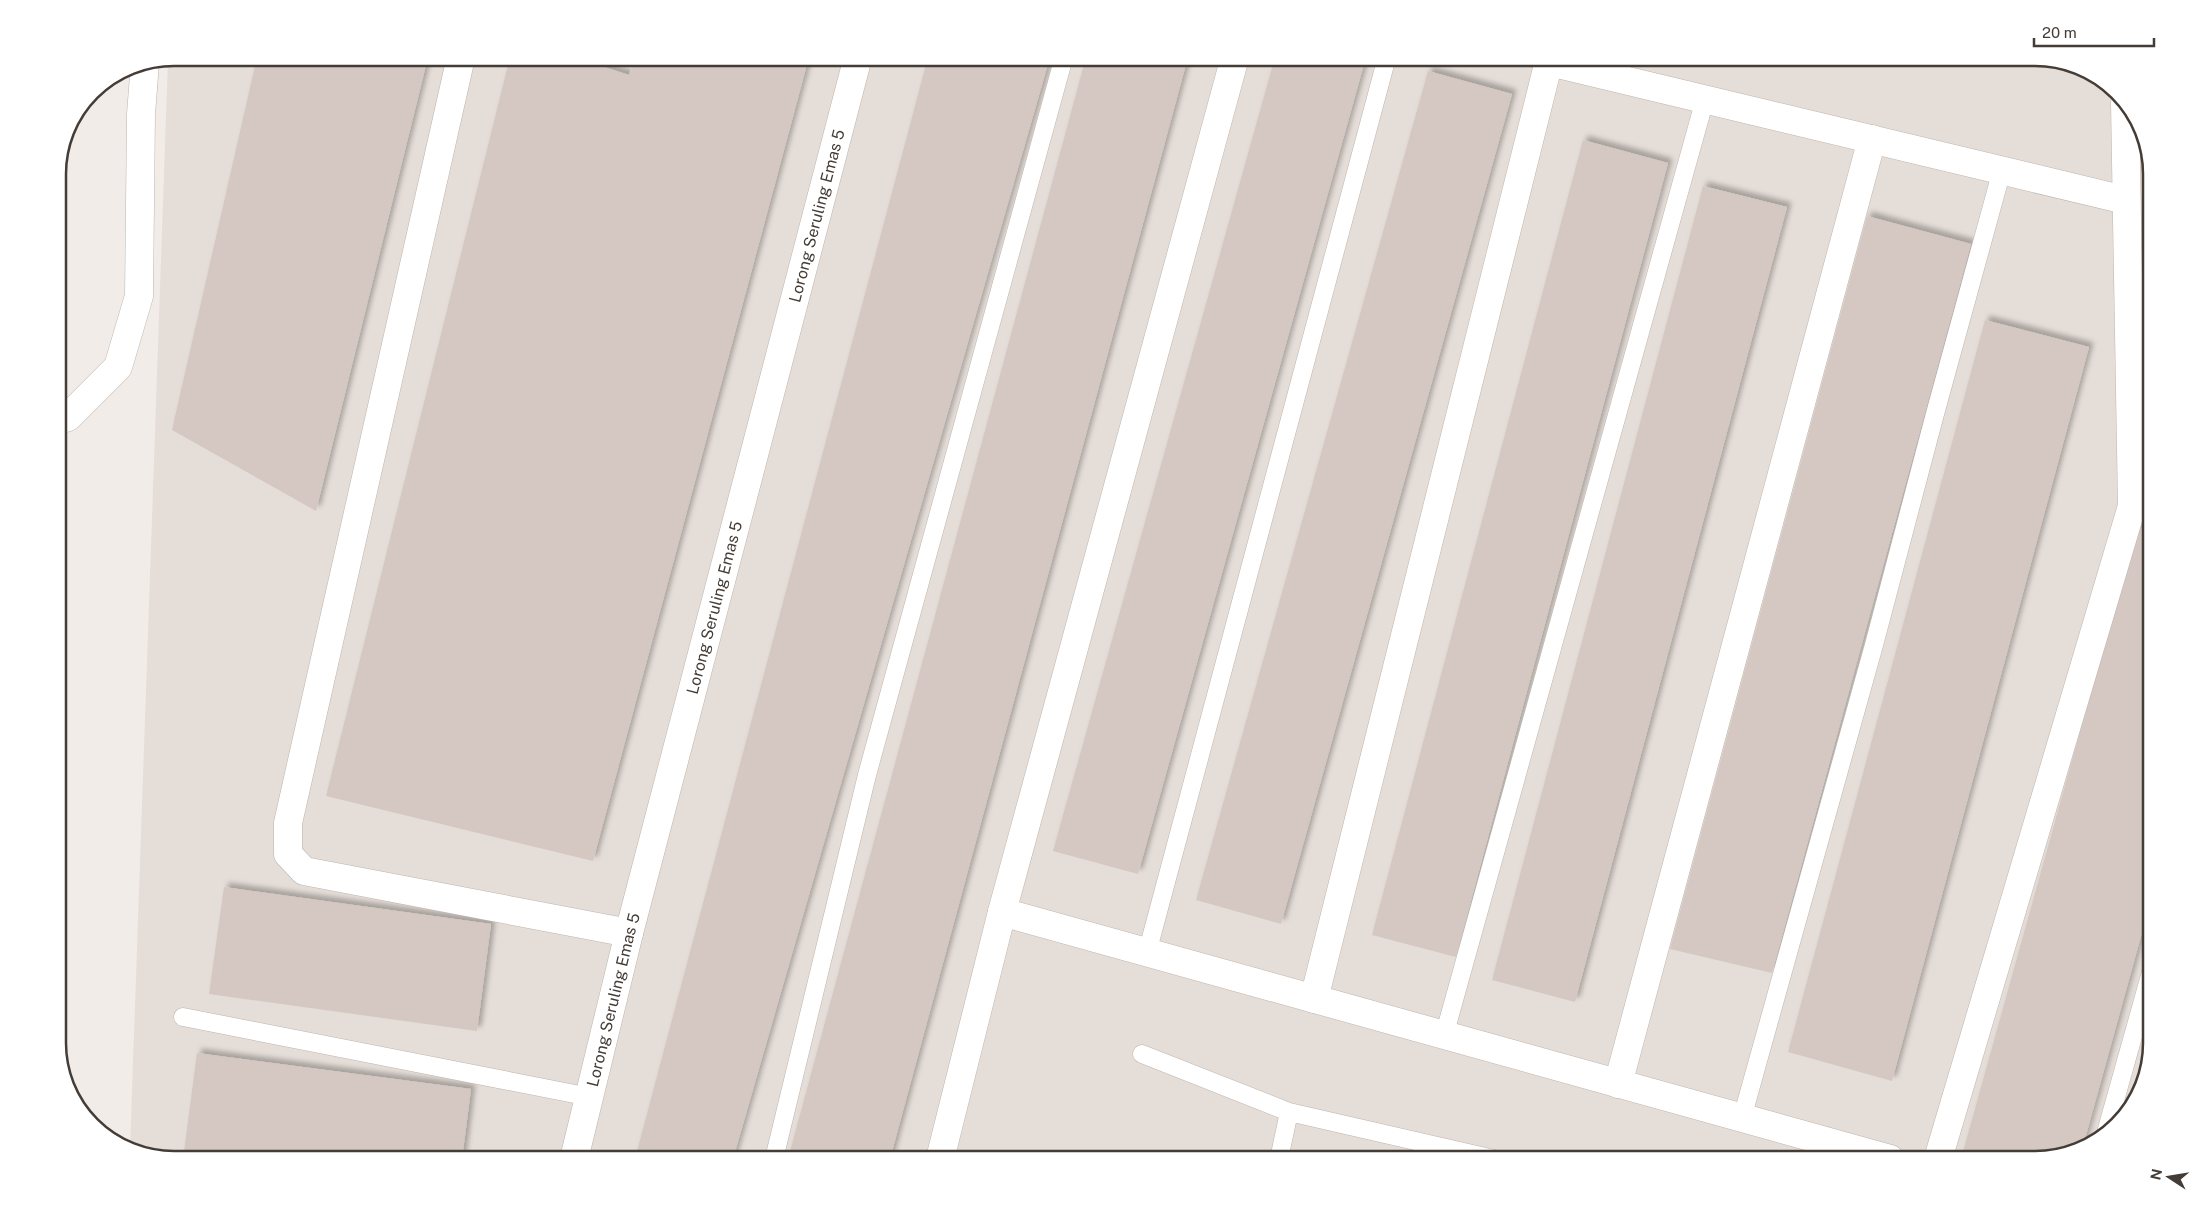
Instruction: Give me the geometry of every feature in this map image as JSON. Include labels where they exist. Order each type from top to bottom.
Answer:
[{"type":"street","points":[[459,66],[288,823],[288,854],[304,871],[629,933]]},
{"type":"street","name":"Lorong Seruling Emas 5","points":[[576,1151],[629,933],[856,66]]},
{"type":"street","points":[[942,1151],[1002,912],[1233,66]]},
{"type":"street","points":[[1314,999],[1541,66]]},
{"type":"street","points":[[1571,66],[2126,200]]},
{"type":"street","points":[[66,418],[118,367],[139,296],[141,114],[144,71]]},
{"type":"street","points":[[1941,1151],[2142,507],[2126,200],[2125,116]]},
{"type":"street","points":[[1618,1084],[1872,139]]},
{"type":"street","points":[[1002,912],[1858,1151]]},
{"type":"lane","points":[[776,1151],[867,775],[1062,66]]},
{"type":"lane","points":[[1147,953],[1384,66]]},
{"type":"lane","points":[[1444,1036],[1705,99]]},
{"type":"lane","points":[[1742,1118],[1874,645],[1934,414],[2002,170]]},
{"type":"lane","points":[[2108,1122],[2143,1003]]},
{"type":"lane","points":[[183,1017],[590,1097]]},
{"type":"lane","points":[[1142,1054],[1289,1112],[1456,1151]]},
{"type":"lane","points":[[1281,1151],[1289,1112]]},
{"type":"shaded area","points":[[168,66],[2034,66],[2069,72],[2095,85],[2116,103],[2132,127],[2141,154],[2143,168],[2143,1042],[2139,1070],[2132,1090],[2116,1114],[2089,1136],[2062,1147],[2034,1151],[168,1151],[154,1149],[130,1141]]},
{"type":"building","points":[[255,66],[426,66],[316,511],[172,430]]},
{"type":"building","points":[[508,66],[601,66],[629,75],[632,66],[807,66],[593,861],[326,796]]},
{"type":"building","points":[[926,66],[1047,66],[735,1151],[637,1151]]},
{"type":"building","points":[[1084,66],[1186,66],[892,1151],[790,1151]]},
{"type":"building","points":[[1272,66],[1363,66],[1138,874],[1053,851]]},
{"type":"building","points":[[1428,71],[1512,94],[1281,924],[1196,900]]},
{"type":"building","points":[[1583,140],[1668,163],[1456,957],[1372,935]]},
{"type":"building","points":[[1703,186],[1787,207],[1575,1002],[1492,980]]},
{"type":"building","points":[[1867,216],[1971,244],[1772,973],[1670,949]]},
{"type":"building","points":[[1985,320],[2089,347],[1892,1081],[1788,1052]]},
{"type":"building","points":[[2137,527],[2143,529],[2143,929],[2085,1138],[2062,1147],[2048,1150],[1963,1151]]},
{"type":"building","points":[[224,887],[491,924],[477,1031],[209,994]]},
{"type":"building","points":[[197,1053],[471,1089],[463,1151],[184,1151]]}]
